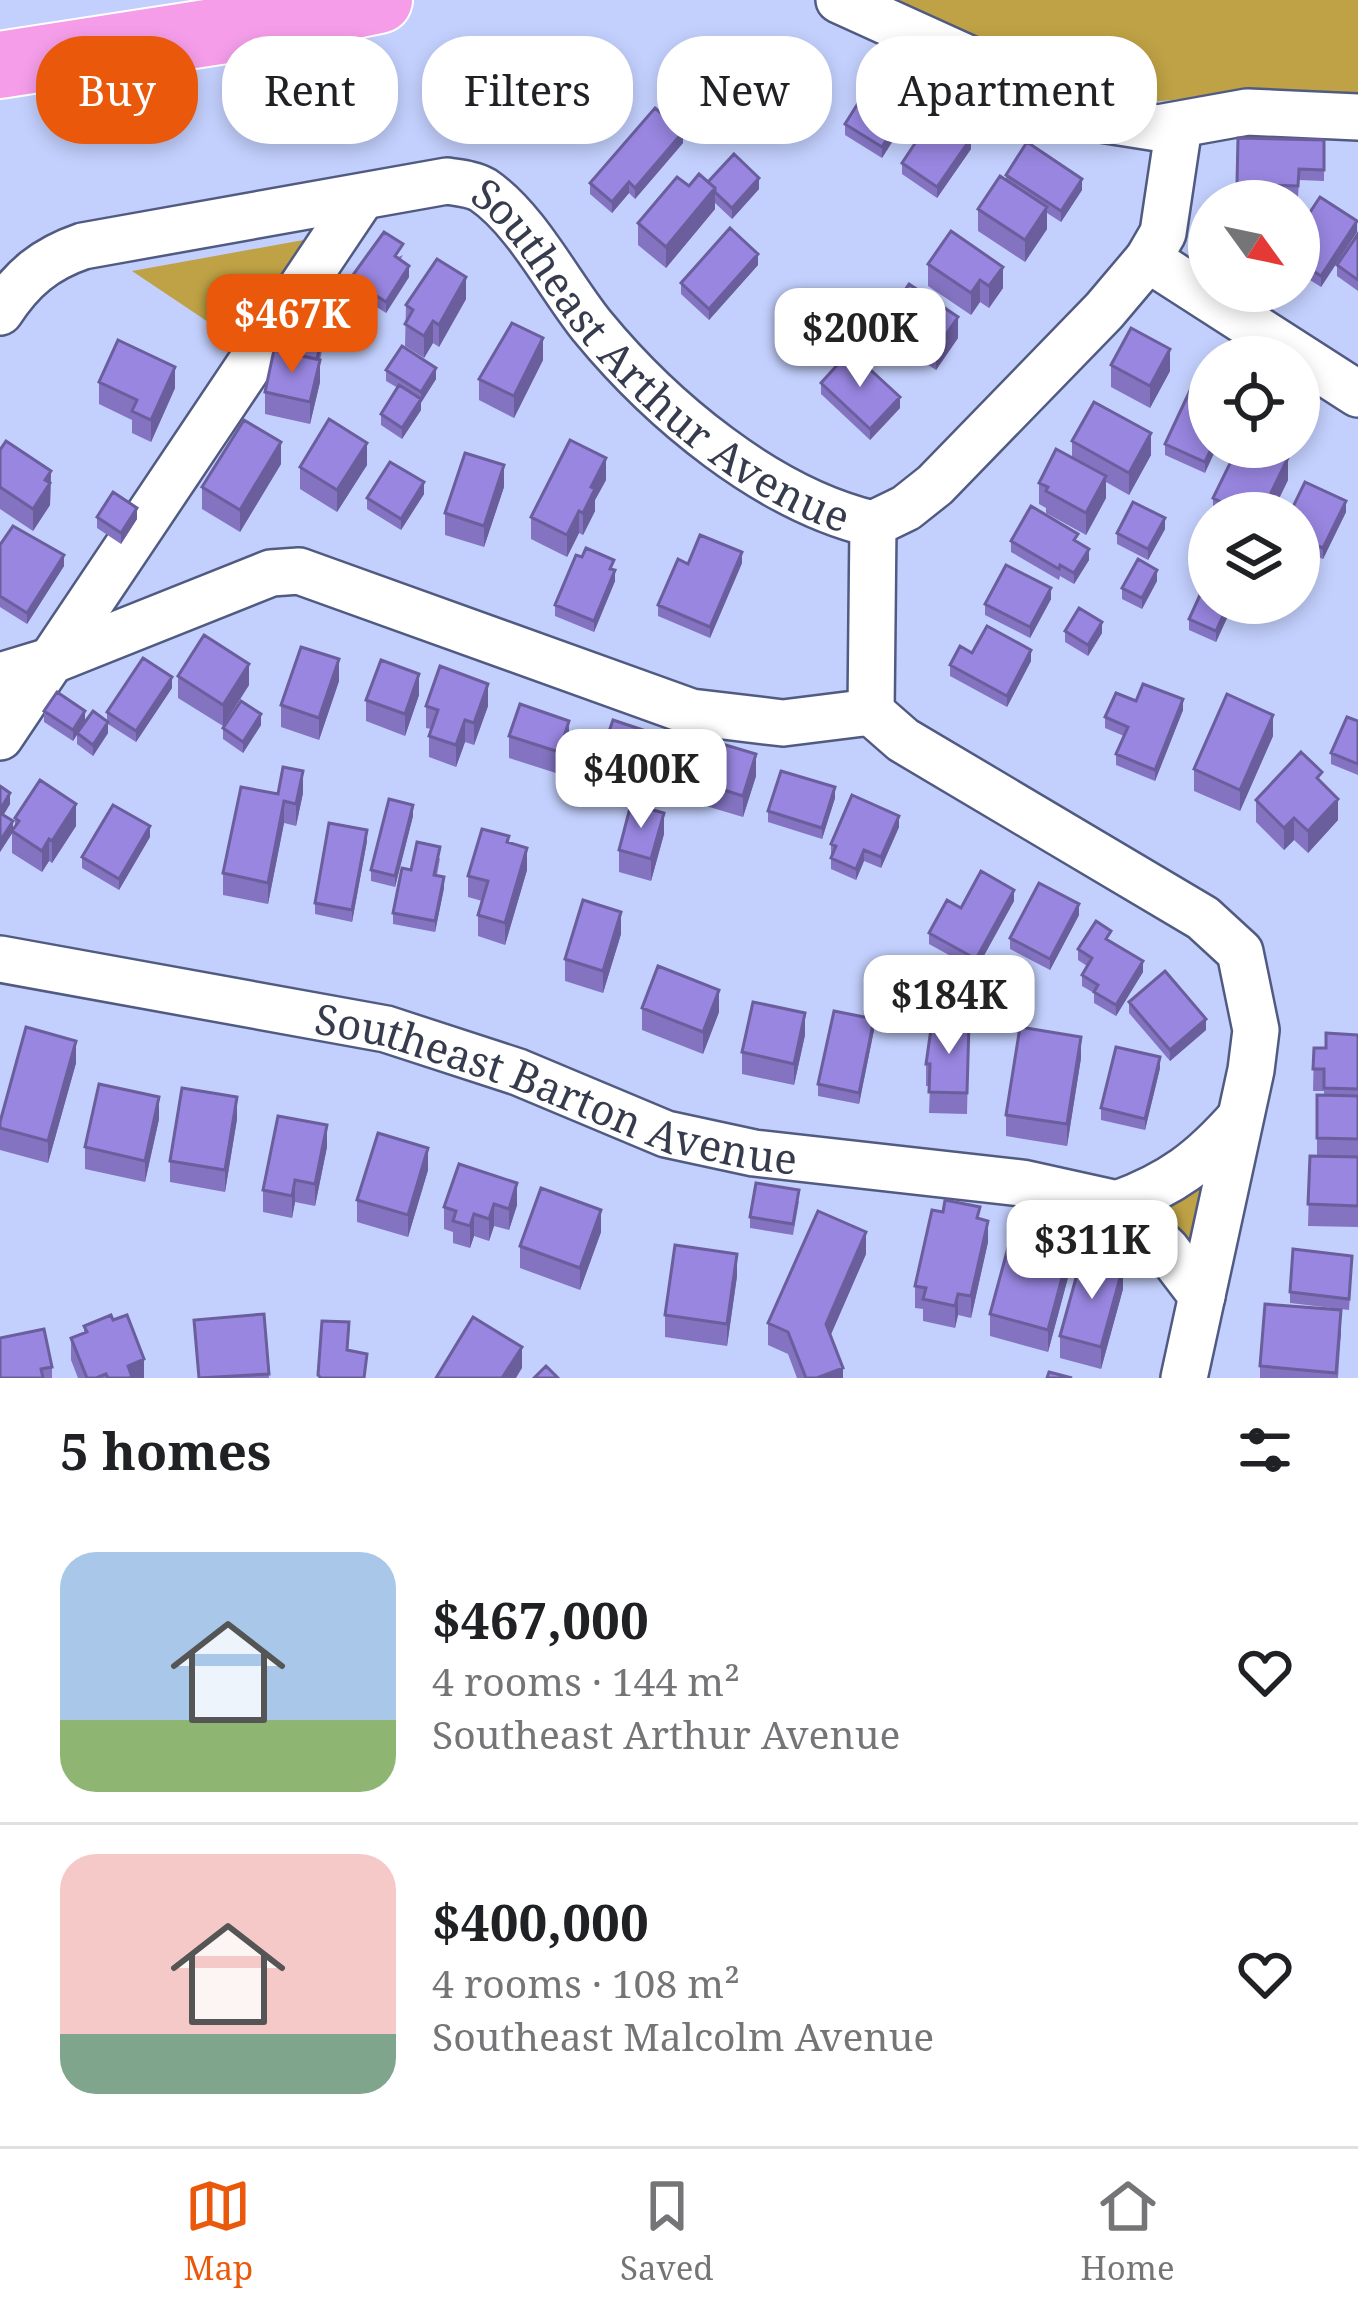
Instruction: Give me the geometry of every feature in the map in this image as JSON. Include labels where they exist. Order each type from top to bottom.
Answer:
[{"type":"highway","points":[[0,65],[259,25],[379,0]]},
{"type":"street","points":[[839,0],[1101,119],[1158,128],[1247,112],[1358,117]]},
{"type":"street","points":[[1179,126],[1162,233],[1148,259],[1358,394]]},
{"type":"street","name":"Southeast Arthur Avenue","points":[[0,312],[26,277],[45,262],[83,246],[447,181],[480,188],[521,230],[592,326],[654,394],[726,451],[795,494],[830,514],[873,524],[905,508],[934,485],[1104,311],[1148,259]]},
{"type":"street","points":[[0,737],[362,197]]},
{"type":"street","points":[[871,712],[873,524]]},
{"type":"street","points":[[0,676],[53,660],[271,573],[298,571],[691,712],[782,723],[871,712],[903,740],[1226,935],[1240,952],[1256,1030],[1184,1378]]},
{"type":"street","name":"Southeast Barton Avenue","points":[[0,959],[386,1029],[518,1072],[666,1134],[754,1153],[1022,1183],[1117,1204]]},
{"type":"street","points":[[1202,1296],[1166,1249],[1117,1204],[1162,1187],[1210,1152],[1240,1118]]},
{"type":"shaded area","points":[[899,0],[1358,0],[1358,93],[1277,90],[1157,101],[1157,36],[965,36]]},
{"type":"shaded area","points":[[331,235],[253,352],[132,271]]},
{"type":"shaded area","points":[[1210,1165],[1194,1254],[1150,1211]]},
{"type":"building","points":[[856,107],[856,131],[845,124]]},
{"type":"building","points":[[655,108],[657,144],[673,144],[635,188],[629,182],[612,202],[590,183],[624,144],[633,144],[633,133]]},
{"type":"building","points":[[1238,138],[1324,140],[1324,170],[1299,169],[1298,180],[1237,180]]},
{"type":"building","points":[[915,144],[967,144],[937,187],[902,163]]},
{"type":"building","points":[[1030,144],[1082,179],[1061,211],[1006,175]]},
{"type":"building","points":[[734,154],[759,178],[732,208],[708,182]]},
{"type":"building","points":[[699,174],[715,188],[666,247],[638,223],[677,177],[689,186]]},
{"type":"building","points":[[1000,176],[1047,207],[1025,240],[978,209]]},
{"type":"building","points":[[1320,197],[1357,221],[1320,275]]},
{"type":"building","points":[[730,228],[758,254],[709,309],[681,283]]},
{"type":"building","points":[[951,231],[1003,267],[989,286],[980,280],[971,293],[928,264]]},
{"type":"building","points":[[384,232],[403,244],[395,256],[409,266],[386,302],[350,279]]},
{"type":"building","points":[[1358,234],[1358,280],[1337,265]]},
{"type":"building","points":[[437,259],[466,277],[439,325],[433,321],[424,336],[405,324],[413,310],[406,305]]},
{"type":"building","points":[[909,284],[958,317],[936,349],[901,325],[909,314],[895,305]]},
{"type":"building","points":[[512,323],[543,338],[514,396],[479,379]]},
{"type":"building","points":[[290,326],[323,334],[317,359],[283,352]]},
{"type":"building","points":[[1131,328],[1170,349],[1150,386],[1111,365]]},
{"type":"building","points":[[118,340],[175,367],[151,420],[132,411],[137,400],[99,382]]},
{"type":"building","points":[[402,346],[436,368],[421,392],[386,370]]},
{"type":"building","points":[[274,350],[320,360],[310,402],[265,392]]},
{"type":"building","points":[[850,351],[900,397],[870,429],[821,383]]},
{"type":"building","points":[[399,385],[421,399],[402,428],[381,414]]},
{"type":"building","points":[[1188,395],[1188,454],[1165,444]]},
{"type":"building","points":[[1094,402],[1151,433],[1129,473],[1072,441]]},
{"type":"building","points":[[329,419],[367,443],[337,490],[300,467]]},
{"type":"building","points":[[244,420],[281,442],[240,510],[202,487]]},
{"type":"building","points":[[570,440],[606,458],[583,513],[579,511],[567,535],[531,517]]},
{"type":"building","points":[[6,441],[51,471],[45,480],[50,483],[33,509],[0,487],[0,450]]},
{"type":"building","points":[[1056,449],[1106,476],[1086,513],[1039,483]]},
{"type":"building","points":[[465,453],[504,465],[484,526],[445,513]]},
{"type":"building","points":[[390,462],[424,482],[401,519],[367,498]]},
{"type":"building","points":[[1228,468],[1283,468],[1271,492],[1216,492]]},
{"type":"building","points":[[1305,482],[1346,501],[1323,548],[1320,492],[1300,492]]},
{"type":"building","points":[[113,492],[137,508],[121,533],[97,517]]},
{"type":"building","points":[[1133,502],[1165,518],[1148,549],[1117,533]]},
{"type":"building","points":[[1031,506],[1078,534],[1074,540],[1089,549],[1074,573],[1011,541]]},
{"type":"building","points":[[13,526],[64,555],[27,613],[0,596],[0,545]]},
{"type":"building","points":[[700,535],[742,552],[710,627],[658,605],[678,559],[688,564]]},
{"type":"building","points":[[586,548],[614,560],[610,569],[615,570],[594,621],[555,605],[576,555],[582,557]]},
{"type":"building","points":[[1138,559],[1157,570],[1142,598],[1122,588]]},
{"type":"building","points":[[1006,565],[1051,588],[1030,627],[985,604]]},
{"type":"building","points":[[1079,608],[1102,622],[1088,645],[1065,631]]},
{"type":"building","points":[[987,626],[1031,650],[1007,696],[950,665],[960,646],[972,653]]},
{"type":"building","points":[[204,635],[249,664],[223,705],[178,676]]},
{"type":"building","points":[[301,647],[339,659],[319,718],[281,705]]},
{"type":"building","points":[[143,658],[172,677],[136,731],[107,712]]},
{"type":"building","points":[[381,660],[419,674],[405,714],[366,700]]},
{"type":"building","points":[[440,666],[488,684],[474,723],[465,720],[456,745],[429,736],[438,710],[426,706]]},
{"type":"building","points":[[1143,684],[1183,699],[1155,770],[1116,754],[1128,727],[1105,717],[1116,693],[1136,701]]},
{"type":"building","points":[[57,692],[85,711],[73,730],[44,711]]},
{"type":"building","points":[[1227,694],[1273,715],[1240,790],[1194,769]]},
{"type":"building","points":[[241,701],[261,714],[243,742],[223,728]]},
{"type":"building","points":[[520,704],[569,721],[559,752],[509,736]]},
{"type":"building","points":[[93,711],[108,722],[93,745],[77,733]]},
{"type":"building","points":[[1347,717],[1358,721],[1358,764],[1331,753]]},
{"type":"building","points":[[613,720],[661,736],[640,800],[591,784]]},
{"type":"building","points":[[702,738],[756,754],[743,796],[689,779]]},
{"type":"building","points":[[1301,752],[1322,772],[1317,778],[1338,799],[1308,831],[1294,818],[1284,828],[1256,800]]},
{"type":"building","points":[[283,767],[303,771],[296,804],[284,801],[268,883],[223,873],[241,787],[278,794]]},
{"type":"building","points":[[781,771],[835,787],[822,828],[768,811]]},
{"type":"building","points":[[40,780],[76,804],[42,851],[12,831],[19,821],[15,818]]},
{"type":"building","points":[[0,786],[10,793],[0,810]]},
{"type":"building","points":[[852,795],[899,816],[881,857],[864,850],[856,869],[831,858],[836,846],[831,844]]},
{"type":"building","points":[[389,799],[413,805],[395,876],[371,870]]},
{"type":"building","points":[[631,804],[664,813],[651,859],[619,850]]},
{"type":"building","points":[[113,805],[150,826],[119,879],[82,857]]},
{"type":"building","points":[[0,813],[13,821],[0,841]]},
{"type":"building","points":[[329,823],[367,830],[352,910],[315,903]]},
{"type":"building","points":[[482,829],[509,836],[507,842],[527,848],[505,923],[478,915],[488,881],[468,876]]},
{"type":"building","points":[[417,842],[440,847],[434,875],[444,877],[435,921],[393,913],[402,868],[411,870]]},
{"type":"building","points":[[981,871],[1014,890],[976,959],[929,933],[947,900],[961,908]]},
{"type":"building","points":[[1039,883],[1079,904],[1050,959],[1010,938]]},
{"type":"building","points":[[583,900],[621,912],[603,971],[565,959]]},
{"type":"building","points":[[1096,921],[1111,931],[1106,939],[1143,961],[1116,1005],[1094,992],[1098,985],[1082,975],[1092,958],[1078,949]]},
{"type":"building","points":[[658,966],[719,990],[703,1032],[642,1008]]},
{"type":"building","points":[[1165,971],[1206,1019],[1170,1050],[1129,1002]]},
{"type":"building","points":[[753,1002],[805,1013],[794,1064],[742,1052]]},
{"type":"building","points":[[834,1011],[874,1019],[859,1093],[818,1084]]},
{"type":"building","points":[[932,1022],[969,1023],[967,1093],[929,1092],[930,1064],[926,1064]]},
{"type":"building","points":[[26,1027],[76,1041],[48,1141],[0,1128]]},
{"type":"building","points":[[1020,1027],[1081,1037],[1067,1124],[1006,1115]]},
{"type":"building","points":[[1326,1033],[1358,1035],[1358,1089],[1324,1088],[1324,1069],[1313,1069],[1314,1048],[1326,1048]]},
{"type":"building","points":[[1116,1047],[1160,1057],[1145,1119],[1101,1108]]},
{"type":"building","points":[[99,1084],[159,1097],[145,1161],[85,1147]]},
{"type":"building","points":[[182,1088],[237,1097],[225,1170],[170,1161]]},
{"type":"building","points":[[1317,1095],[1358,1096],[1358,1139],[1317,1138]]},
{"type":"building","points":[[278,1116],[327,1125],[315,1184],[295,1180],[292,1196],[263,1190]]},
{"type":"building","points":[[378,1133],[428,1148],[408,1215],[357,1200]]},
{"type":"building","points":[[1310,1156],[1358,1157],[1358,1206],[1308,1204]]},
{"type":"building","points":[[459,1164],[517,1183],[509,1209],[494,1204],[489,1219],[474,1214],[470,1226],[453,1221],[456,1211],[444,1207]]},
{"type":"building","points":[[756,1183],[799,1190],[793,1224],[750,1217]]},
{"type":"building","points":[[541,1188],[601,1210],[580,1268],[520,1246]]},
{"type":"building","points":[[945,1200],[980,1207],[977,1218],[988,1221],[971,1296],[958,1294],[955,1306],[923,1299],[926,1288],[915,1286],[932,1210],[943,1212]]},
{"type":"building","points":[[818,1211],[866,1232],[826,1324],[843,1368],[806,1378],[788,1332],[768,1323]]},
{"type":"building","points":[[1012,1233],[1070,1248],[1048,1330],[990,1314]]},
{"type":"building","points":[[675,1245],[737,1254],[727,1324],[665,1315]]},
{"type":"building","points":[[1293,1249],[1352,1256],[1349,1299],[1290,1292]]},
{"type":"building","points":[[1082,1256],[1123,1267],[1101,1347],[1060,1336]]},
{"type":"building","points":[[1265,1304],[1341,1310],[1336,1373],[1260,1366]]},
{"type":"building","points":[[264,1314],[269,1374],[199,1378],[194,1320]]},
{"type":"building","points":[[111,1315],[113,1320],[127,1315],[144,1359],[128,1366],[132,1377],[87,1378],[71,1338],[87,1332],[84,1326]]},
{"type":"building","points":[[473,1317],[522,1347],[502,1378],[436,1378]]},
{"type":"building","points":[[322,1321],[349,1322],[347,1350],[367,1354],[364,1378],[318,1375]]},
{"type":"building","points":[[44,1329],[52,1367],[41,1369],[43,1378],[0,1378],[0,1338]]},
{"type":"building","points":[[546,1366],[558,1378],[534,1378]]}]
